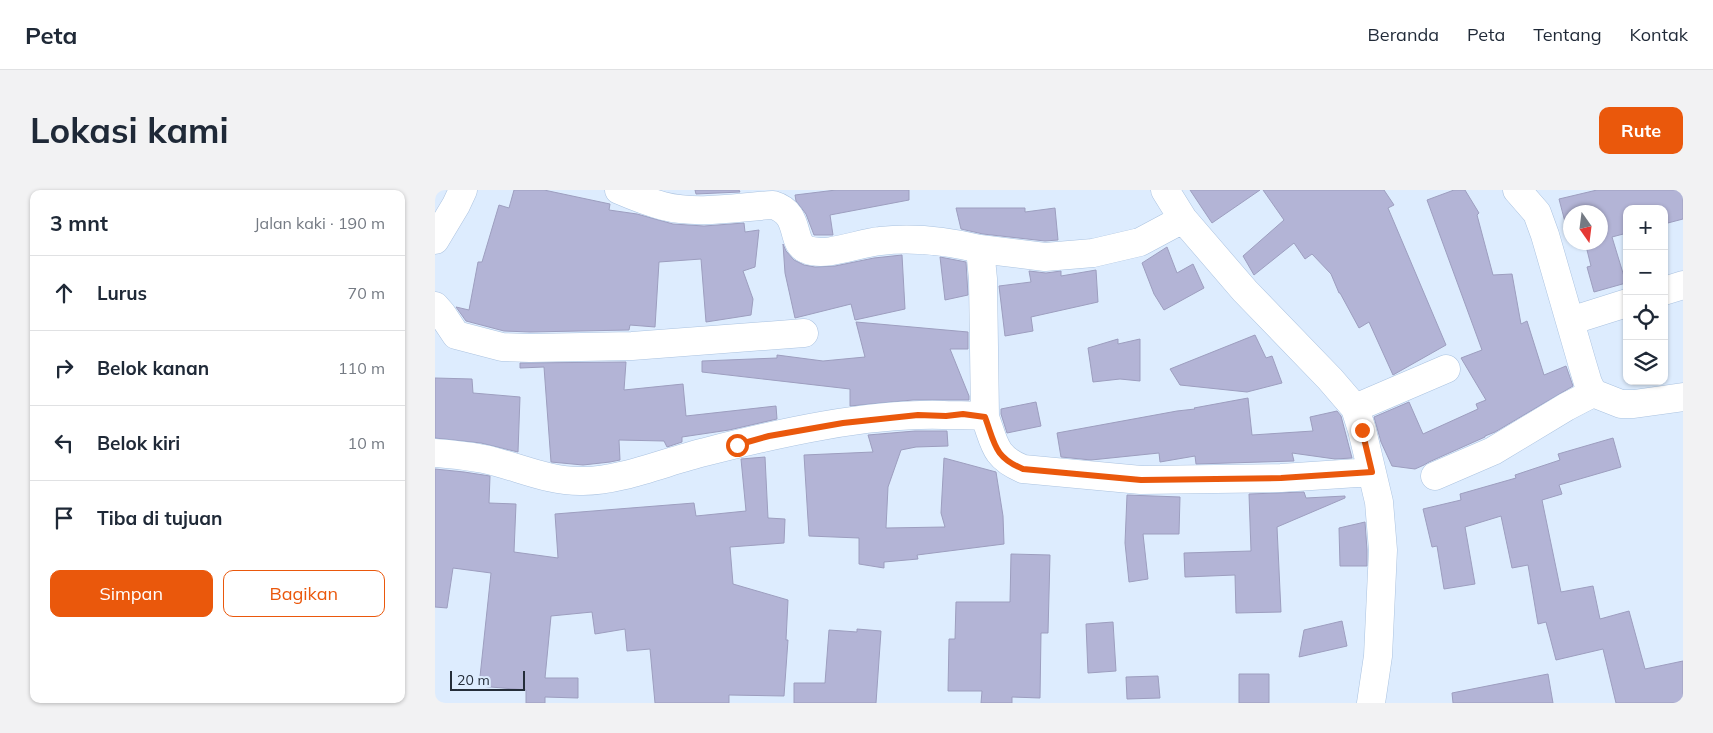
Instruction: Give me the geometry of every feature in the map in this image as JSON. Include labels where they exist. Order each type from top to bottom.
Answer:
[{"type":"street","points":[[435,240],[456,206],[463,190]]},
{"type":"street","points":[[619,190],[657,204],[696,210],[773,205],[782,208],[792,219],[802,248],[809,251],[825,252],[879,241],[915,239],[1045,257],[1093,253],[1140,242],[1183,219]]},
{"type":"street","points":[[1165,190],[1183,219],[1245,290],[1355,408],[1379,502],[1383,550],[1378,656],[1371,703]]},
{"type":"street","points":[[1524,191],[1537,213],[1545,234],[1586,376],[1593,393],[1621,404],[1683,398]]},
{"type":"street","points":[[980,249],[983,278],[985,417],[997,452],[1009,463],[1023,469],[1141,480],[1281,478],[1372,472]]},
{"type":"street","points":[[1668,290],[1683,285]]},
{"type":"street","points":[[1570,321],[1623,304]]},
{"type":"street","points":[[435,306],[443,314],[456,335],[502,347],[631,346],[804,332]]},
{"type":"street","points":[[1355,408],[1446,369]]},
{"type":"street","points":[[1435,476],[1493,451],[1593,393]]},
{"type":"street","points":[[435,453],[484,459],[550,478],[584,481],[616,476],[769,436],[843,423],[918,415],[946,416],[963,414],[985,417]]},
{"type":"building","points":[[514,190],[544,190],[610,204],[609,210],[637,214],[673,224],[704,226],[744,223],[745,232],[759,230],[755,267],[743,271],[753,299],[751,315],[706,322],[701,259],[659,262],[655,327],[630,325],[629,330],[530,332],[504,331],[466,321],[456,307],[469,310],[478,262],[482,262],[499,205],[509,208]]},
{"type":"building","points":[[695,190],[739,190],[740,192],[696,194]]},
{"type":"building","points":[[836,190],[909,190],[909,200],[830,215],[833,235],[814,235],[806,214],[796,201],[795,195]]},
{"type":"building","points":[[1190,190],[1260,190],[1212,223]]},
{"type":"building","points":[[1263,190],[1384,190],[1394,205],[1388,208],[1446,345],[1393,375],[1369,322],[1359,328],[1339,293],[1331,274],[1312,254],[1305,259],[1294,243],[1254,275],[1243,256],[1284,220]]},
{"type":"building","points":[[1454,190],[1465,190],[1479,213],[1477,215],[1493,275],[1512,274],[1521,324],[1527,321],[1544,375],[1566,366],[1573,386],[1495,432],[1415,469],[1392,466],[1381,442],[1374,417],[1409,402],[1423,434],[1478,409],[1476,404],[1486,400],[1461,358],[1482,350],[1427,200]]},
{"type":"building","points":[[1597,190],[1683,190],[1683,219],[1668,223],[1668,205],[1623,205],[1623,234],[1612,237],[1623,273],[1623,284],[1594,292],[1587,267],[1591,266],[1587,250],[1608,250],[1608,205],[1563,205],[1563,214],[1559,199]]},
{"type":"building","points":[[956,208],[1025,208],[1025,212],[1055,208],[1058,240],[1045,241],[983,234],[961,229]]},
{"type":"building","points":[[783,244],[794,260],[804,265],[815,267],[835,266],[874,258],[902,255],[905,309],[855,320],[851,304],[795,318],[785,273]]},
{"type":"building","points":[[1167,247],[1177,273],[1193,264],[1204,288],[1164,310],[1154,294],[1142,263]]},
{"type":"building","points":[[940,257],[966,262],[968,295],[945,300]]},
{"type":"building","points":[[1096,270],[1098,302],[1031,317],[1033,331],[1005,336],[999,286],[1031,282],[1029,271],[1046,273],[1061,271],[1061,276]]},
{"type":"building","points":[[856,322],[968,332],[968,349],[950,349],[969,400],[913,400],[850,406],[850,389],[702,372],[702,361],[777,358],[777,355],[823,361],[865,357]]},
{"type":"building","points":[[1255,335],[1266,358],[1272,356],[1282,383],[1247,392],[1180,385],[1170,369]]},
{"type":"building","points":[[1118,339],[1118,344],[1140,339],[1140,381],[1120,379],[1093,382],[1088,348]]},
{"type":"building","points":[[626,362],[624,390],[683,384],[686,416],[776,406],[777,419],[729,430],[682,437],[682,442],[667,447],[664,441],[619,440],[620,460],[610,462],[583,465],[551,462],[544,367],[520,368],[520,363]]},
{"type":"building","points":[[435,378],[472,379],[473,393],[520,397],[518,452],[481,443],[435,438]]},
{"type":"building","points":[[1248,398],[1252,435],[1313,431],[1310,417],[1337,411],[1341,416],[1352,458],[1335,459],[1292,453],[1294,461],[1196,464],[1195,456],[1160,462],[1159,453],[1091,460],[1061,457],[1057,433]]},
{"type":"building","points":[[1036,402],[1041,426],[1007,433],[1001,409]]},
{"type":"building","points":[[915,431],[947,431],[948,446],[916,447],[901,450],[888,487],[886,528],[945,527],[941,513],[944,458],[996,472],[1003,516],[1004,544],[917,555],[918,559],[884,562],[884,568],[859,564],[859,538],[809,536],[804,455],[873,452],[868,435]]},
{"type":"building","points":[[1613,438],[1621,467],[1559,485],[1562,494],[1542,500],[1561,592],[1593,586],[1600,619],[1629,611],[1645,669],[1683,661],[1683,703],[1616,703],[1603,649],[1556,660],[1546,622],[1538,624],[1528,565],[1512,568],[1501,516],[1465,527],[1475,584],[1444,589],[1437,546],[1432,547],[1423,509],[1461,500],[1460,494],[1516,478],[1515,475],[1560,460],[1558,454]]},
{"type":"building","points":[[765,457],[768,518],[785,519],[784,543],[730,547],[733,584],[788,600],[786,640],[788,640],[784,696],[729,695],[729,703],[655,703],[650,649],[627,651],[625,629],[595,634],[592,612],[551,616],[545,678],[578,678],[578,698],[545,697],[545,703],[526,703],[526,690],[479,686],[491,573],[453,568],[447,608],[435,607],[435,469],[490,476],[489,503],[516,504],[514,552],[558,558],[555,514],[694,503],[696,516],[746,511],[741,459]]},
{"type":"building","points":[[1304,492],[1306,498],[1345,496],[1345,498],[1277,527],[1281,612],[1236,613],[1235,575],[1185,577],[1184,553],[1251,551],[1249,494]]},
{"type":"building","points":[[1127,495],[1180,497],[1179,534],[1143,534],[1148,579],[1129,582],[1125,543]]},
{"type":"building","points":[[1365,522],[1367,566],[1340,566],[1339,528]]},
{"type":"building","points":[[1011,554],[1050,555],[1048,633],[1041,633],[1040,698],[1012,697],[1012,703],[981,703],[982,691],[948,691],[949,639],[955,639],[956,602],[1010,602]]},
{"type":"building","points":[[1342,621],[1347,646],[1299,657],[1304,630]]},
{"type":"building","points":[[1113,622],[1116,671],[1088,673],[1086,624]]},
{"type":"building","points":[[857,629],[881,631],[876,703],[794,703],[794,683],[825,683],[829,630],[857,632]]},
{"type":"building","points":[[1239,674],[1269,674],[1269,703],[1239,703]]},
{"type":"building","points":[[1548,674],[1553,703],[1453,703],[1452,693]]},
{"type":"building","points":[[1158,676],[1160,698],[1127,699],[1126,677]]},
{"type":"route","points":[[737,445],[769,436],[843,423],[918,415],[946,416],[963,414],[985,417],[997,452],[1009,463],[1023,469],[1141,480],[1281,478],[1372,472],[1362,430]]}]
